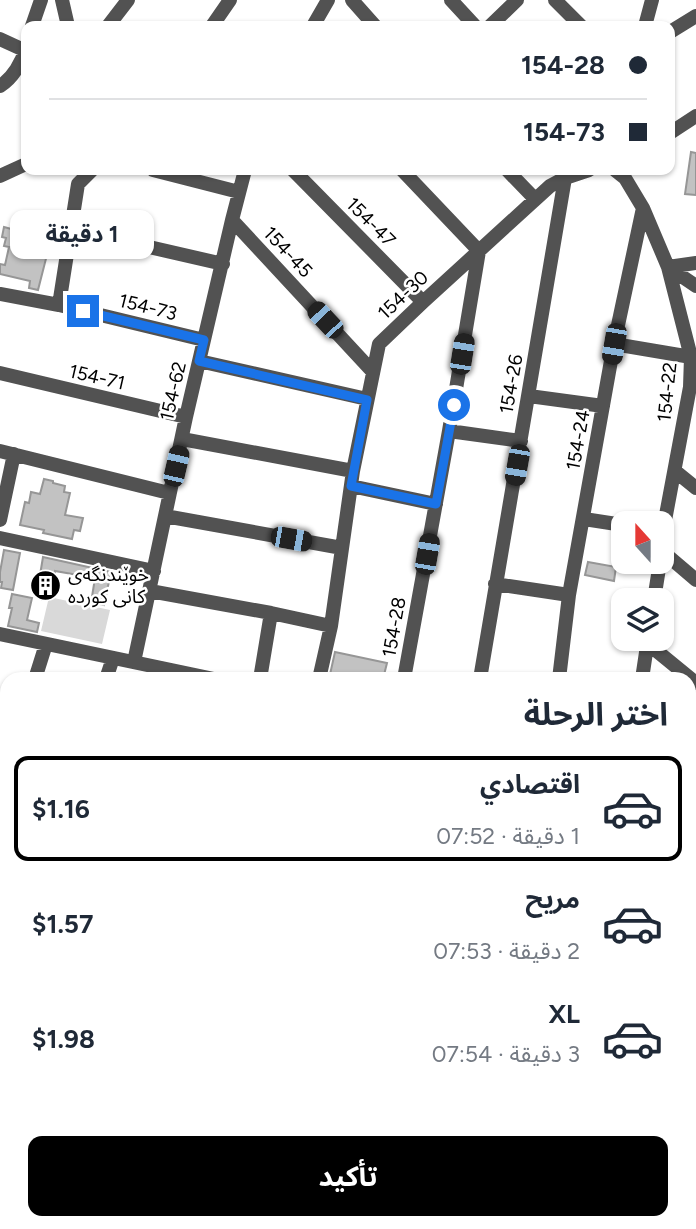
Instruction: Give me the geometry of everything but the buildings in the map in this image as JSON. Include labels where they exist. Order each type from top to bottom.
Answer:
[{"type":"street","points":[[34,21],[41,0]]},
{"type":"street","points":[[62,0],[67,21]]},
{"type":"street","points":[[112,21],[128,0]]},
{"type":"street","points":[[215,21],[230,0]]},
{"type":"street","points":[[316,21],[328,0]]},
{"type":"street","points":[[352,0],[371,21]]},
{"type":"street","points":[[451,0],[470,21]]},
{"type":"street","points":[[495,21],[517,0]]},
{"type":"street","points":[[555,0],[576,21]]},
{"type":"street","points":[[646,21],[652,0]]},
{"type":"street","points":[[675,29],[696,16]]},
{"type":"street","points":[[0,39],[21,53]]},
{"type":"street","points":[[0,86],[21,61]]},
{"type":"street","points":[[675,130],[696,116]]},
{"type":"street","points":[[0,176],[21,166]]},
{"type":"street","points":[[59,305],[78,184],[87,175]]},
{"type":"street","points":[[173,175],[239,192]]},
{"type":"street","name":"154-62","points":[[134,662],[181,439],[244,175]]},
{"type":"street","name":"154-47","points":[[298,175],[423,302]]},
{"type":"street","points":[[407,175],[479,251]]},
{"type":"street","points":[[512,175],[535,199]]},
{"type":"street","name":"154-30","points":[[321,672],[331,626],[353,471],[379,344],[535,199],[550,187],[574,175]]},
{"type":"street","name":"154-22","points":[[621,175],[643,208],[668,267],[691,357],[693,389],[666,511]]},
{"type":"street","name":"154-26","points":[[481,672],[565,178]]},
{"type":"street","name":"154-24","points":[[560,672],[569,595],[614,344],[643,208]]},
{"type":"street","name":"154-45","points":[[232,220],[373,372]]},
{"type":"street","points":[[71,229],[223,264]]},
{"type":"street","name":"154-28","points":[[405,672],[479,251]]},
{"type":"street","points":[[668,267],[696,263]]},
{"type":"street","points":[[668,267],[696,286]]},
{"type":"street","name":"154-73","points":[[0,295],[59,305],[204,340]]},
{"type":"street","points":[[362,360],[379,344]]},
{"type":"street","points":[[614,344],[691,357]]},
{"type":"street","points":[[199,361],[367,400]]},
{"type":"street","name":"154-71","points":[[0,373],[186,417]]},
{"type":"street","points":[[529,396],[603,406]]},
{"type":"street","points":[[449,431],[521,441]]},
{"type":"street","points":[[181,439],[353,471]]},
{"type":"street","points":[[0,520],[7,453],[169,493]]},
{"type":"street","points":[[675,471],[696,488]]},
{"type":"street","points":[[351,486],[436,504]]},
{"type":"street","points":[[165,516],[342,548]]},
{"type":"street","points":[[584,519],[611,523]]},
{"type":"street","points":[[0,538],[154,571]]},
{"type":"street","points":[[674,561],[696,580]]},
{"type":"street","points":[[495,584],[569,595]]},
{"type":"street","points":[[150,591],[331,626]]},
{"type":"street","points":[[261,672],[271,613]]},
{"type":"street","points":[[0,634],[181,672]]},
{"type":"street","points":[[37,672],[46,643]]},
{"type":"street","points":[[643,672],[646,651]]},
{"type":"street","points":[[659,651],[683,672]]},
{"type":"street","points":[[108,672],[113,658]]},
{"type":"shaded area","points":[[49,597],[110,610],[102,644],[41,631]]},
{"type":"place","name":"خوێندنگەی کانی کوردە","points":[[45,585]]},
{"type":"route","points":[[83,311],[204,340],[199,361],[367,400],[351,486],[436,504],[454,405]]}]
